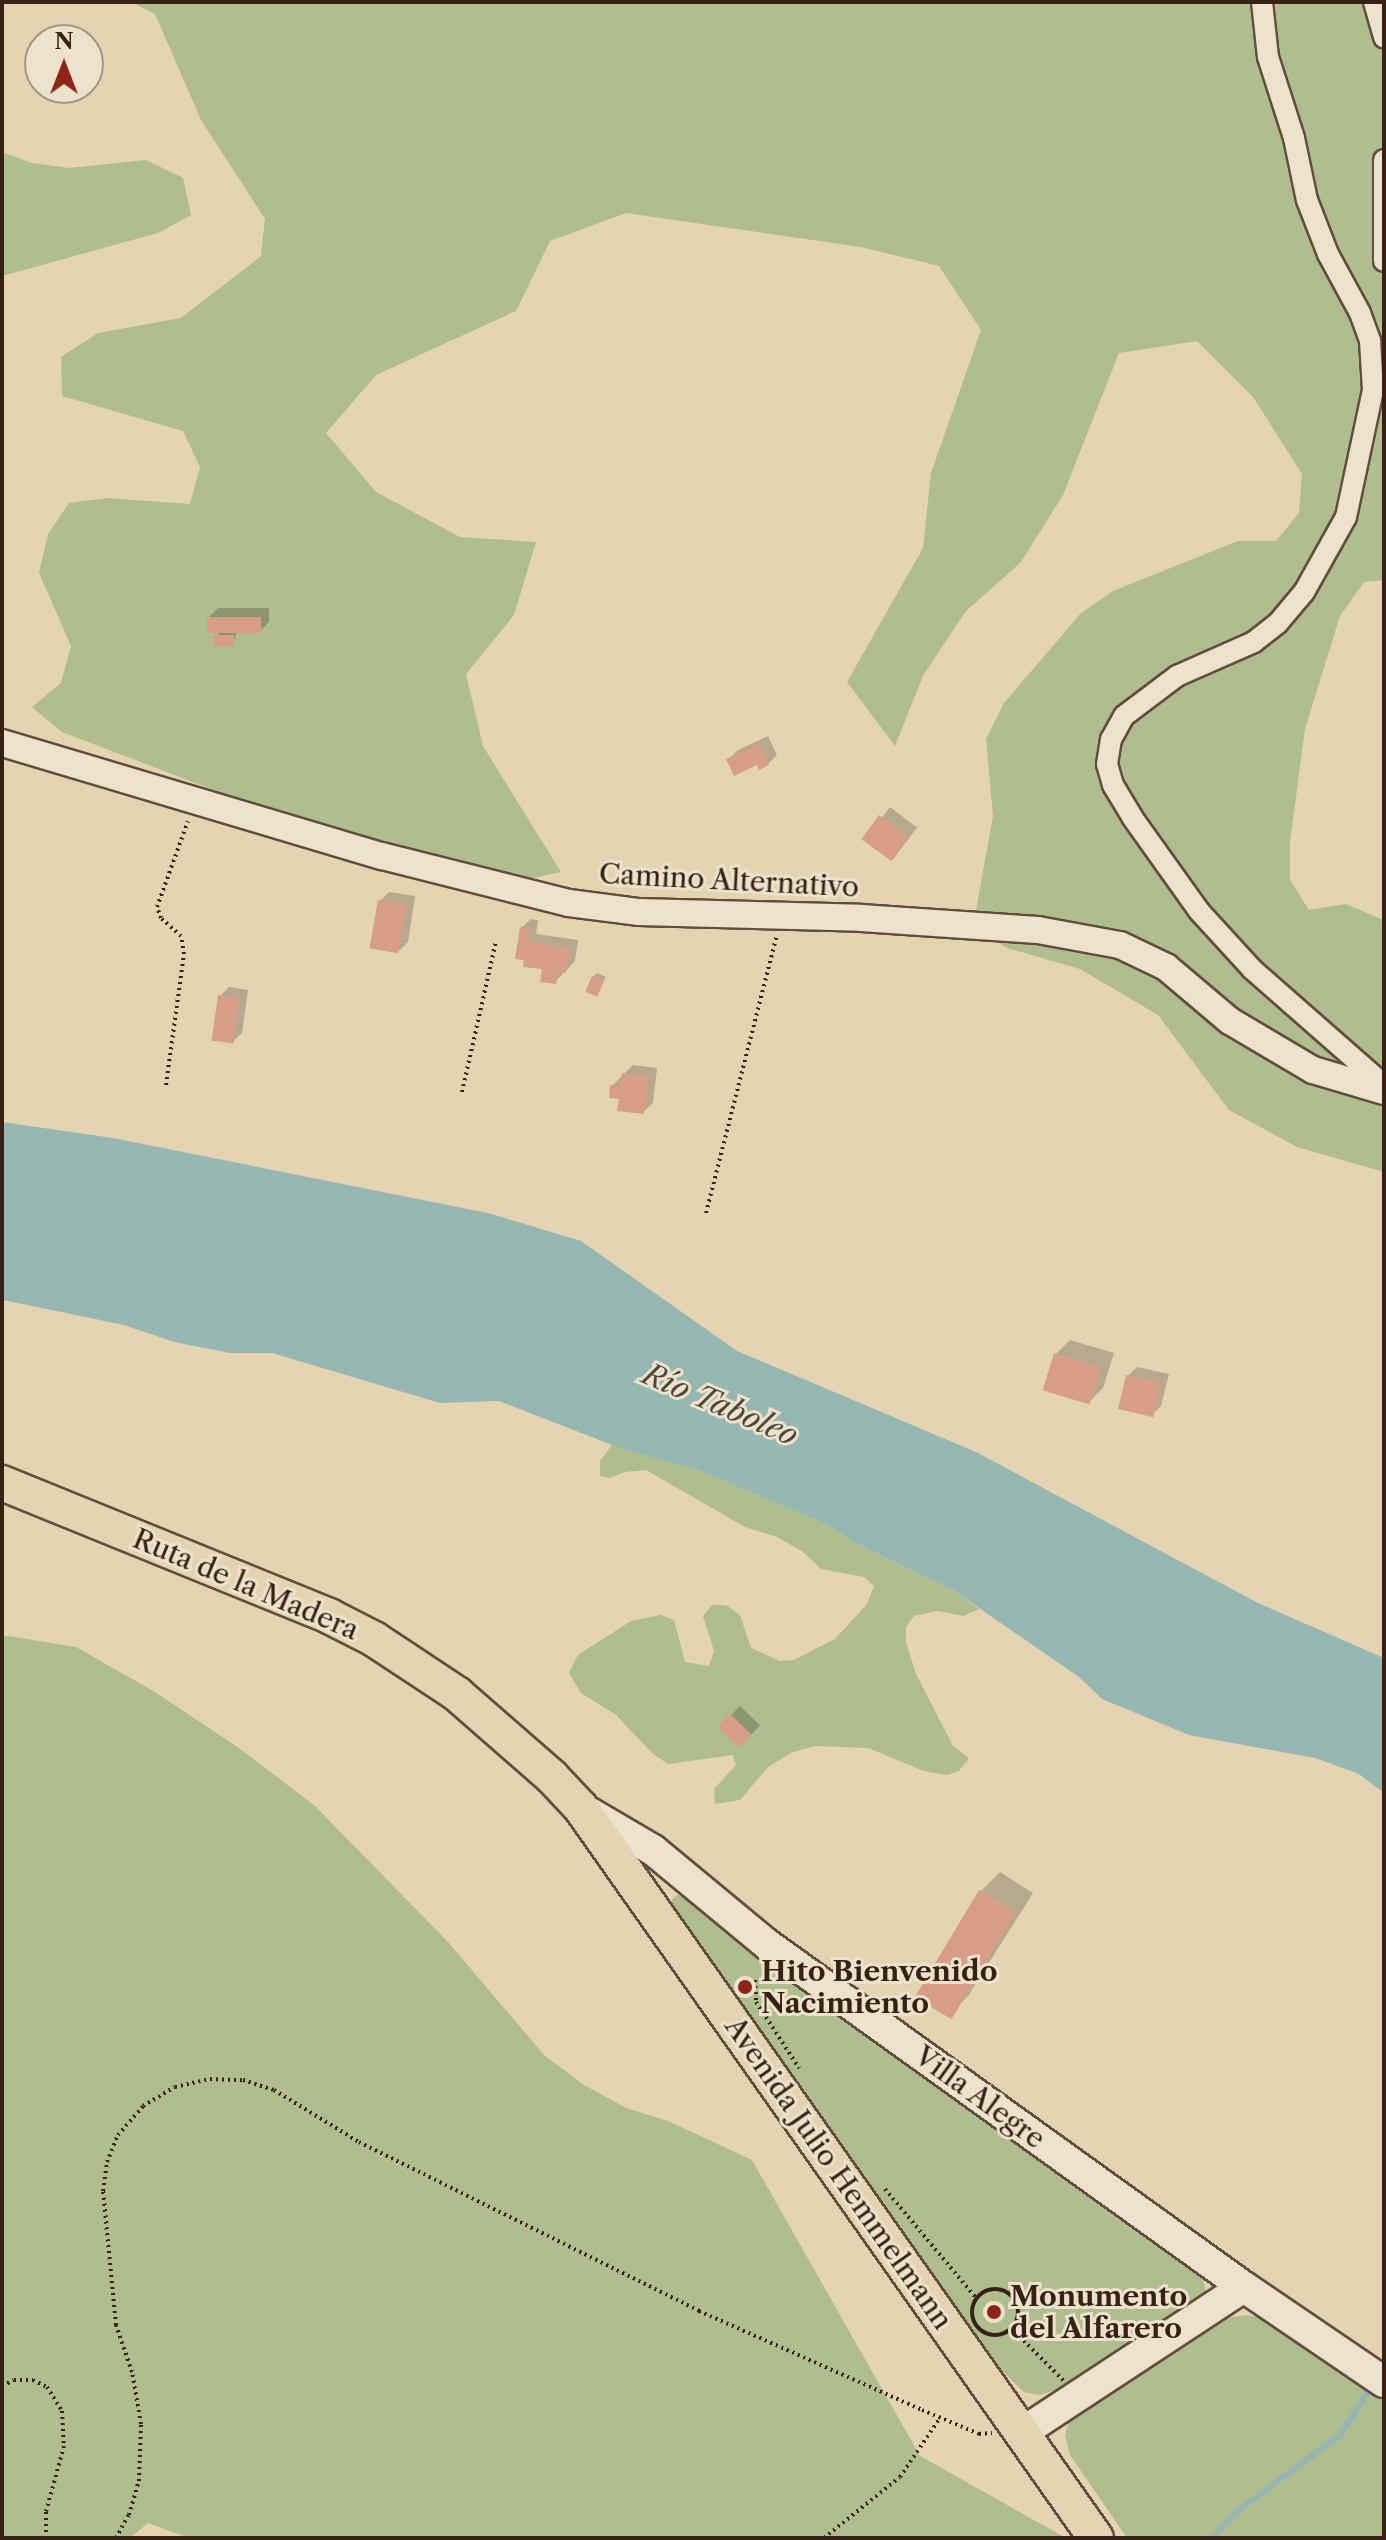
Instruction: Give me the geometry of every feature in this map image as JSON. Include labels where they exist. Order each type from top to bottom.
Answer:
[{"type":"highway","name":"Ruta de la Madera","points":[[2,1483],[284,1595],[374,1639],[490,1720],[581,1808]]},
{"type":"highway","name":"Avenida Julio Hemmelmann","points":[[581,1808],[1096,2538]]},
{"type":"main road","name":"Villa Alegre","points":[[581,1808],[653,1850],[768,1945],[1244,2287],[1384,2382]]},
{"type":"main road","points":[[1023,2432],[1244,2287]]},
{"type":"street","points":[[1262,2],[1268,57],[1294,138],[1307,200],[1328,254],[1360,313],[1370,341],[1373,390],[1346,517],[1304,592],[1261,637],[1177,676],[1124,716],[1111,739],[1107,764],[1113,785],[1132,817],[1199,911],[1252,969],[1384,1088]]},
{"type":"street","points":[[1374,2],[1384,38]]},
{"type":"street","points":[[1384,160],[1384,261]]},
{"type":"street","name":"Camino Alternativo","points":[[2,743],[481,883],[569,903],[639,912],[1038,930],[1120,945],[1166,967],[1230,1021],[1313,1070],[1384,1088]]},
{"type":"path","points":[[166,1085],[184,954],[181,936],[165,923],[157,907],[173,855],[197,801]]},
{"type":"path","points":[[706,1213],[779,917]]},
{"type":"path","points":[[462,1092],[496,941]]},
{"type":"path","points":[[755,1980],[756,2002],[808,2080]]},
{"type":"path","points":[[116,2538],[129,2515],[139,2481],[141,2424],[132,2372],[116,2325],[104,2176],[118,2135],[143,2106],[175,2087],[210,2079],[243,2080],[274,2090],[359,2142],[699,2311],[940,2418],[979,2434],[1023,2432]]},
{"type":"path","points":[[878,2181],[976,2298]]},
{"type":"path","points":[[994,2288],[1008,2292],[1018,2312],[1011,2328],[993,2335],[978,2329],[971,2315],[976,2298],[994,2288]]},
{"type":"path","points":[[1011,2328],[1078,2395]]},
{"type":"path","points":[[2,2386],[14,2380],[33,2380],[50,2391],[62,2411],[64,2446],[46,2512],[46,2538]]},
{"type":"path","points":[[824,2538],[900,2477],[940,2418]]},
{"type":"green space","points":[[131,2],[1384,2],[1384,580],[1364,582],[1340,616],[1305,729],[1290,842],[1290,880],[1309,910],[1346,904],[1381,919],[1384,929],[1384,1172],[1297,1147],[1229,1110],[1158,1015],[1080,969],[1007,948],[973,927],[993,816],[986,739],[1004,703],[1081,613],[1113,591],[1238,541],[1276,541],[1299,513],[1302,474],[1253,397],[1197,341],[1119,353],[1063,495],[1021,562],[965,612],[923,676],[895,746],[847,682],[923,548],[931,473],[981,330],[939,266],[861,247],[626,213],[550,241],[516,311],[376,375],[326,433],[376,492],[460,537],[536,542],[514,615],[466,674],[483,746],[561,872],[523,880],[367,842],[253,805],[62,732],[32,707],[61,683],[71,646],[39,573],[48,534],[69,503],[107,498],[190,504],[200,467],[183,431],[62,396],[61,357],[98,333],[181,318],[261,256],[265,219],[201,120],[155,14]]},
{"type":"green space","points":[[2,152],[32,163],[69,168],[146,160],[183,178],[191,215],[158,233],[2,276]]},
{"type":"green space","points":[[612,1445],[698,1470],[830,1526],[855,1543],[953,1590],[979,1609],[964,1616],[937,1611],[914,1616],[906,1627],[906,1642],[916,1674],[953,1746],[969,1758],[959,1771],[947,1775],[924,1771],[868,1748],[815,1746],[791,1753],[768,1767],[740,1800],[715,1804],[714,1789],[736,1765],[733,1755],[668,1764],[653,1754],[616,1715],[581,1693],[569,1673],[578,1655],[631,1621],[661,1615],[674,1620],[685,1662],[709,1666],[714,1651],[703,1616],[712,1605],[726,1605],[740,1615],[751,1648],[780,1661],[794,1660],[835,1639],[867,1604],[874,1586],[864,1577],[821,1569],[802,1551],[777,1537],[745,1527],[646,1470],[625,1472],[610,1478],[600,1476],[600,1461]]},
{"type":"green space","points":[[2,1635],[76,1647],[155,1692],[239,1748],[315,1806],[449,1943],[544,2055],[584,2085],[626,2108],[668,2121],[752,2160],[920,2456],[1066,2538],[189,2538],[148,2523],[130,2538],[2,2538]]},
{"type":"green space","points":[[676,1895],[688,1896],[1200,2270],[1207,2294],[1072,2385],[1039,2395],[1024,2392],[995,2364],[672,1919],[668,1906]]},
{"type":"green space","points":[[1247,2315],[1281,2321],[1384,2390],[1384,2538],[1127,2538],[1070,2455],[1065,2435],[1072,2412],[1214,2320]]},
{"type":"water","name":"Río Taboleo","points":[[2,1122],[113,1138],[488,1213],[581,1241],[737,1351],[976,1452],[1256,1602],[1384,1658],[1384,1793],[1359,1774],[1315,1758],[1189,1735],[1102,1699],[1079,1677],[953,1590],[855,1543],[830,1526],[698,1470],[620,1448],[499,1401],[440,1403],[272,1353],[230,1353],[174,1342],[124,1325],[3,1300]]},
{"type":"building","points":[[207,617],[261,617],[261,633],[207,633]]},
{"type":"building","points":[[214,635],[234,635],[234,646],[214,646]]},
{"type":"building","points":[[759,744],[769,765],[759,770],[757,765],[734,776],[726,759]]},
{"type":"building","points":[[879,815],[909,837],[891,861],[861,839]]},
{"type":"building","points":[[378,900],[407,905],[398,953],[369,948]]},
{"type":"building","points":[[520,927],[530,929],[528,942],[570,948],[566,973],[558,971],[556,984],[540,982],[542,969],[523,967],[524,960],[515,959]]},
{"type":"building","points":[[592,976],[604,981],[597,997],[585,992]]},
{"type":"building","points":[[218,995],[240,998],[233,1044],[212,1041]]},
{"type":"building","points":[[622,1073],[649,1077],[644,1114],[617,1111],[619,1099],[609,1098],[610,1085],[620,1086]]},
{"type":"building","points":[[1054,1353],[1101,1367],[1089,1405],[1043,1390]]},
{"type":"building","points":[[1126,1375],[1161,1383],[1153,1417],[1118,1409]]},
{"type":"building","points":[[730,1714],[752,1735],[739,1748],[717,1727]]},
{"type":"building","points":[[979,1890],[1016,1912],[951,2019],[915,1997]]},
{"type":"waterway","points":[[1212,2538],[1236,2512],[1340,2435],[1368,2392]]},
{"type":"place","name":"Hito Bienvenido Nacimiento","points":[[745,1987]]},
{"type":"place","name":"Monumento del Alfarero","points":[[994,2312]]}]
